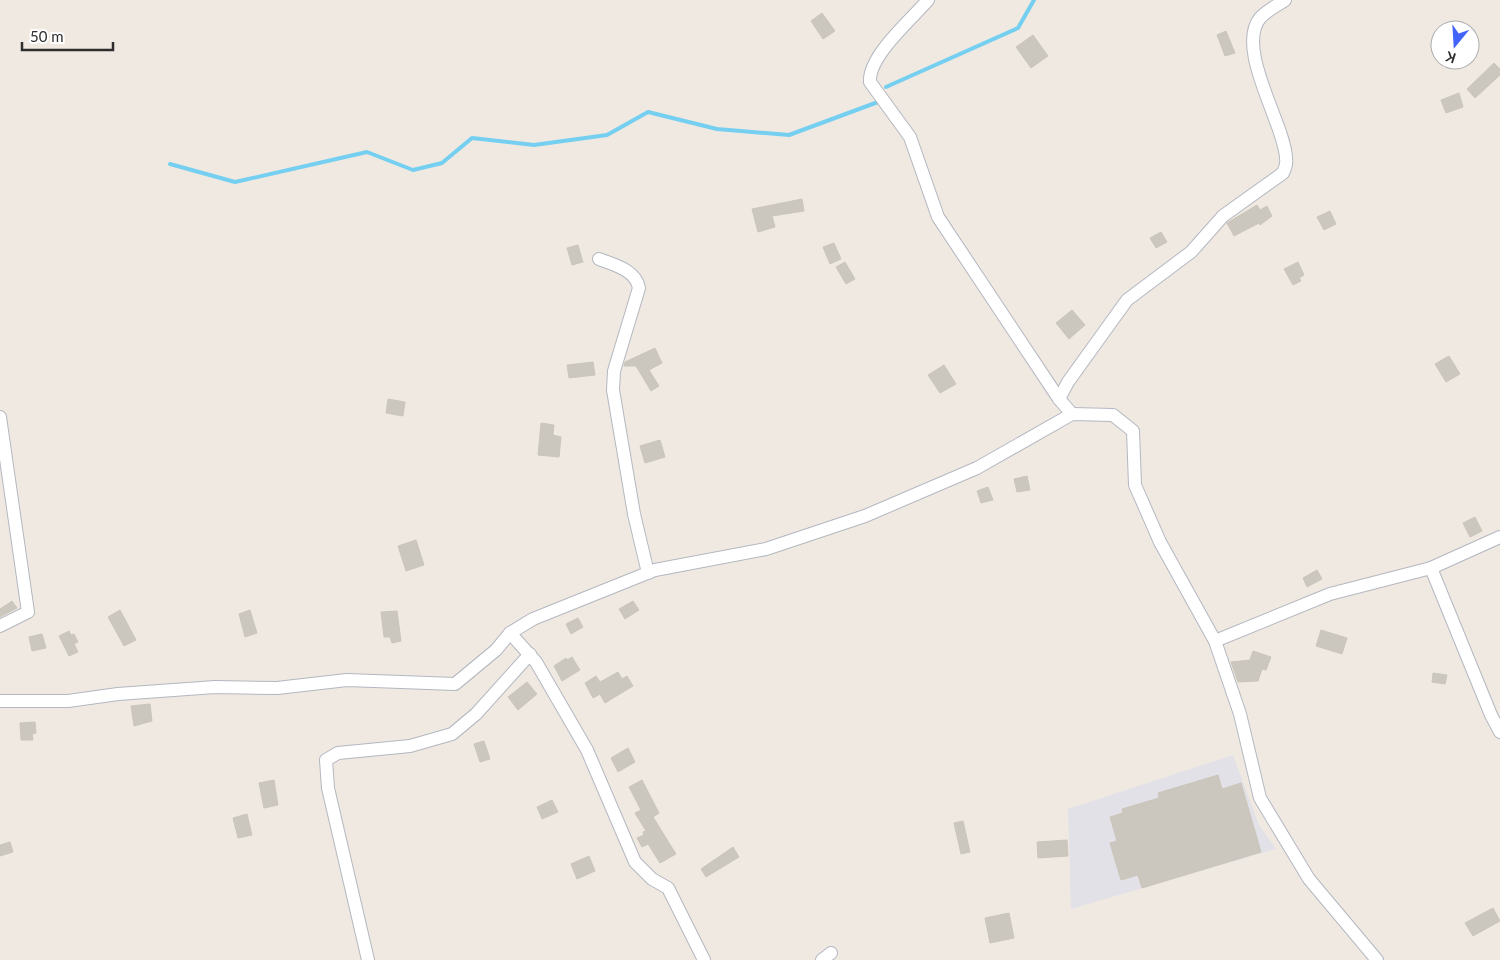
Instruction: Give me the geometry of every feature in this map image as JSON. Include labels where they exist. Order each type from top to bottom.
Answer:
[{"type":"street","points":[[928,0],[876,58],[870,82],[910,137],[938,217],[1072,414]]},
{"type":"street","points":[[1060,399],[1068,382],[1127,300],[1191,252],[1223,216],[1283,173],[1287,160],[1285,147],[1262,89],[1255,56],[1254,31],[1260,18],[1285,0]]},
{"type":"street","points":[[599,259],[625,270],[636,279],[640,288],[614,371],[613,390],[634,514],[648,573]]},
{"type":"street","points":[[0,701],[68,702],[118,694],[215,687],[277,688],[347,680],[455,684],[496,650],[510,633],[533,619],[648,573],[766,549],[864,516],[977,468],[1072,414],[1113,415],[1133,431],[1135,485],[1160,542],[1214,641],[1240,714],[1260,798],[1309,879],[1377,960]]},
{"type":"street","points":[[0,417],[28,612],[0,626]]},
{"type":"street","points":[[1214,641],[1330,594],[1431,568],[1500,537]]},
{"type":"street","points":[[1431,568],[1491,716],[1500,732]]},
{"type":"street","points":[[510,633],[530,654],[587,750],[635,862],[652,879],[668,888],[704,960]]},
{"type":"street","points":[[368,960],[345,851],[328,788],[326,760],[338,753],[410,746],[452,734],[476,714],[530,654]]},
{"type":"shaded area","points":[[1233,755],[1259,825],[1276,849],[1071,909],[1068,809]]},
{"type":"building","points":[[822,13],[835,31],[823,39],[811,21]]},
{"type":"building","points":[[1226,31],[1235,53],[1225,56],[1217,35]]},
{"type":"building","points":[[1033,35],[1048,56],[1031,68],[1016,47]]},
{"type":"building","points":[[1494,63],[1500,69],[1500,75],[1475,98],[1467,89]]},
{"type":"building","points":[[1459,93],[1463,107],[1446,113],[1441,100]]},
{"type":"building","points":[[802,199],[804,211],[772,216],[775,227],[758,232],[752,209]]},
{"type":"building","points":[[1257,205],[1260,210],[1267,206],[1272,216],[1260,225],[1259,223],[1234,236],[1227,223]]},
{"type":"building","points":[[1330,211],[1336,224],[1324,230],[1317,217]]},
{"type":"building","points":[[1161,232],[1167,242],[1156,248],[1150,238]]},
{"type":"building","points":[[834,243],[841,259],[830,264],[823,247]]},
{"type":"building","points":[[578,245],[583,262],[572,265],[567,248]]},
{"type":"building","points":[[845,262],[855,279],[846,284],[836,267]]},
{"type":"building","points":[[1298,262],[1304,275],[1299,278],[1301,281],[1293,285],[1284,269]]},
{"type":"building","points":[[1072,310],[1085,325],[1069,339],[1056,323]]},
{"type":"building","points":[[655,348],[662,363],[649,370],[659,386],[651,391],[636,366],[624,366],[625,362]]},
{"type":"building","points":[[1449,356],[1460,374],[1446,382],[1435,364]]},
{"type":"building","points":[[593,362],[595,375],[569,378],[567,365]]},
{"type":"building","points":[[944,365],[956,384],[940,393],[928,375]]},
{"type":"building","points":[[388,399],[405,402],[403,416],[386,413]]},
{"type":"building","points":[[541,423],[554,425],[553,435],[561,437],[559,457],[538,455]]},
{"type":"building","points":[[660,440],[665,457],[645,463],[640,446]]},
{"type":"building","points":[[1027,476],[1030,490],[1017,492],[1014,479]]},
{"type":"building","points":[[988,487],[993,500],[981,503],[977,491]]},
{"type":"building","points":[[1475,517],[1482,531],[1470,537],[1463,523]]},
{"type":"building","points":[[416,540],[424,565],[406,571],[398,546]]},
{"type":"building","points":[[1317,570],[1322,579],[1307,587],[1303,578]]},
{"type":"building","points":[[12,601],[17,608],[0,617],[0,609]]},
{"type":"building","points":[[633,601],[639,610],[625,619],[619,609]]},
{"type":"building","points":[[120,610],[136,640],[124,646],[108,617]]},
{"type":"building","points":[[250,610],[257,633],[245,637],[239,614]]},
{"type":"building","points":[[397,611],[401,641],[392,643],[390,637],[384,637],[381,612]]},
{"type":"building","points":[[578,618],[583,627],[571,634],[566,624]]},
{"type":"building","points":[[1321,630],[1347,638],[1342,654],[1316,646]]},
{"type":"building","points":[[69,631],[71,635],[74,634],[78,642],[74,644],[78,652],[69,656],[59,636]]},
{"type":"building","points":[[42,634],[46,648],[32,651],[29,637]]},
{"type":"building","points":[[1253,651],[1271,657],[1266,670],[1262,669],[1258,681],[1238,682],[1231,662],[1250,660]]},
{"type":"building","points":[[572,657],[580,670],[562,681],[554,666],[566,658],[567,660]]},
{"type":"building","points":[[618,672],[622,679],[627,676],[633,686],[605,703],[600,694],[593,698],[585,683],[596,676],[600,682]]},
{"type":"building","points":[[1433,673],[1447,675],[1445,684],[1432,682]]},
{"type":"building","points":[[527,682],[537,694],[518,710],[508,697]]},
{"type":"building","points":[[150,704],[152,721],[134,726],[131,706]]},
{"type":"building","points":[[35,722],[36,733],[32,734],[33,740],[21,740],[20,723]]},
{"type":"building","points":[[484,741],[490,759],[480,762],[474,744]]},
{"type":"building","points":[[628,748],[635,762],[618,772],[611,758]]},
{"type":"building","points":[[1218,775],[1222,789],[1241,783],[1261,852],[1142,888],[1138,875],[1121,880],[1110,843],[1117,841],[1110,817],[1123,813],[1122,809],[1159,798],[1158,793]]},
{"type":"building","points":[[274,780],[278,805],[264,808],[259,783]]},
{"type":"building","points":[[642,780],[659,813],[653,817],[676,854],[660,863],[648,844],[642,847],[637,838],[644,835],[643,832],[646,831],[635,813],[641,810],[629,787]]},
{"type":"building","points":[[552,800],[558,812],[542,819],[537,807]]},
{"type":"building","points":[[247,814],[252,835],[238,838],[233,818]]},
{"type":"building","points":[[963,821],[970,852],[961,854],[954,823]]},
{"type":"building","points":[[1067,840],[1068,856],[1038,858],[1037,842]]},
{"type":"building","points":[[10,842],[13,852],[0,856],[0,845]]},
{"type":"building","points":[[733,847],[739,857],[706,877],[701,869]]},
{"type":"building","points":[[589,856],[595,871],[577,879],[571,864]]},
{"type":"building","points":[[1493,908],[1500,921],[1473,936],[1465,923]]},
{"type":"building","points":[[1009,913],[1014,938],[990,943],[985,918]]},
{"type":"waterway","points":[[886,87],[1018,28],[1034,0]]},
{"type":"waterway","points":[[170,164],[235,182],[367,152],[413,170],[442,163],[472,138],[534,145],[607,135],[648,112],[717,129],[789,135],[878,102]]}]
